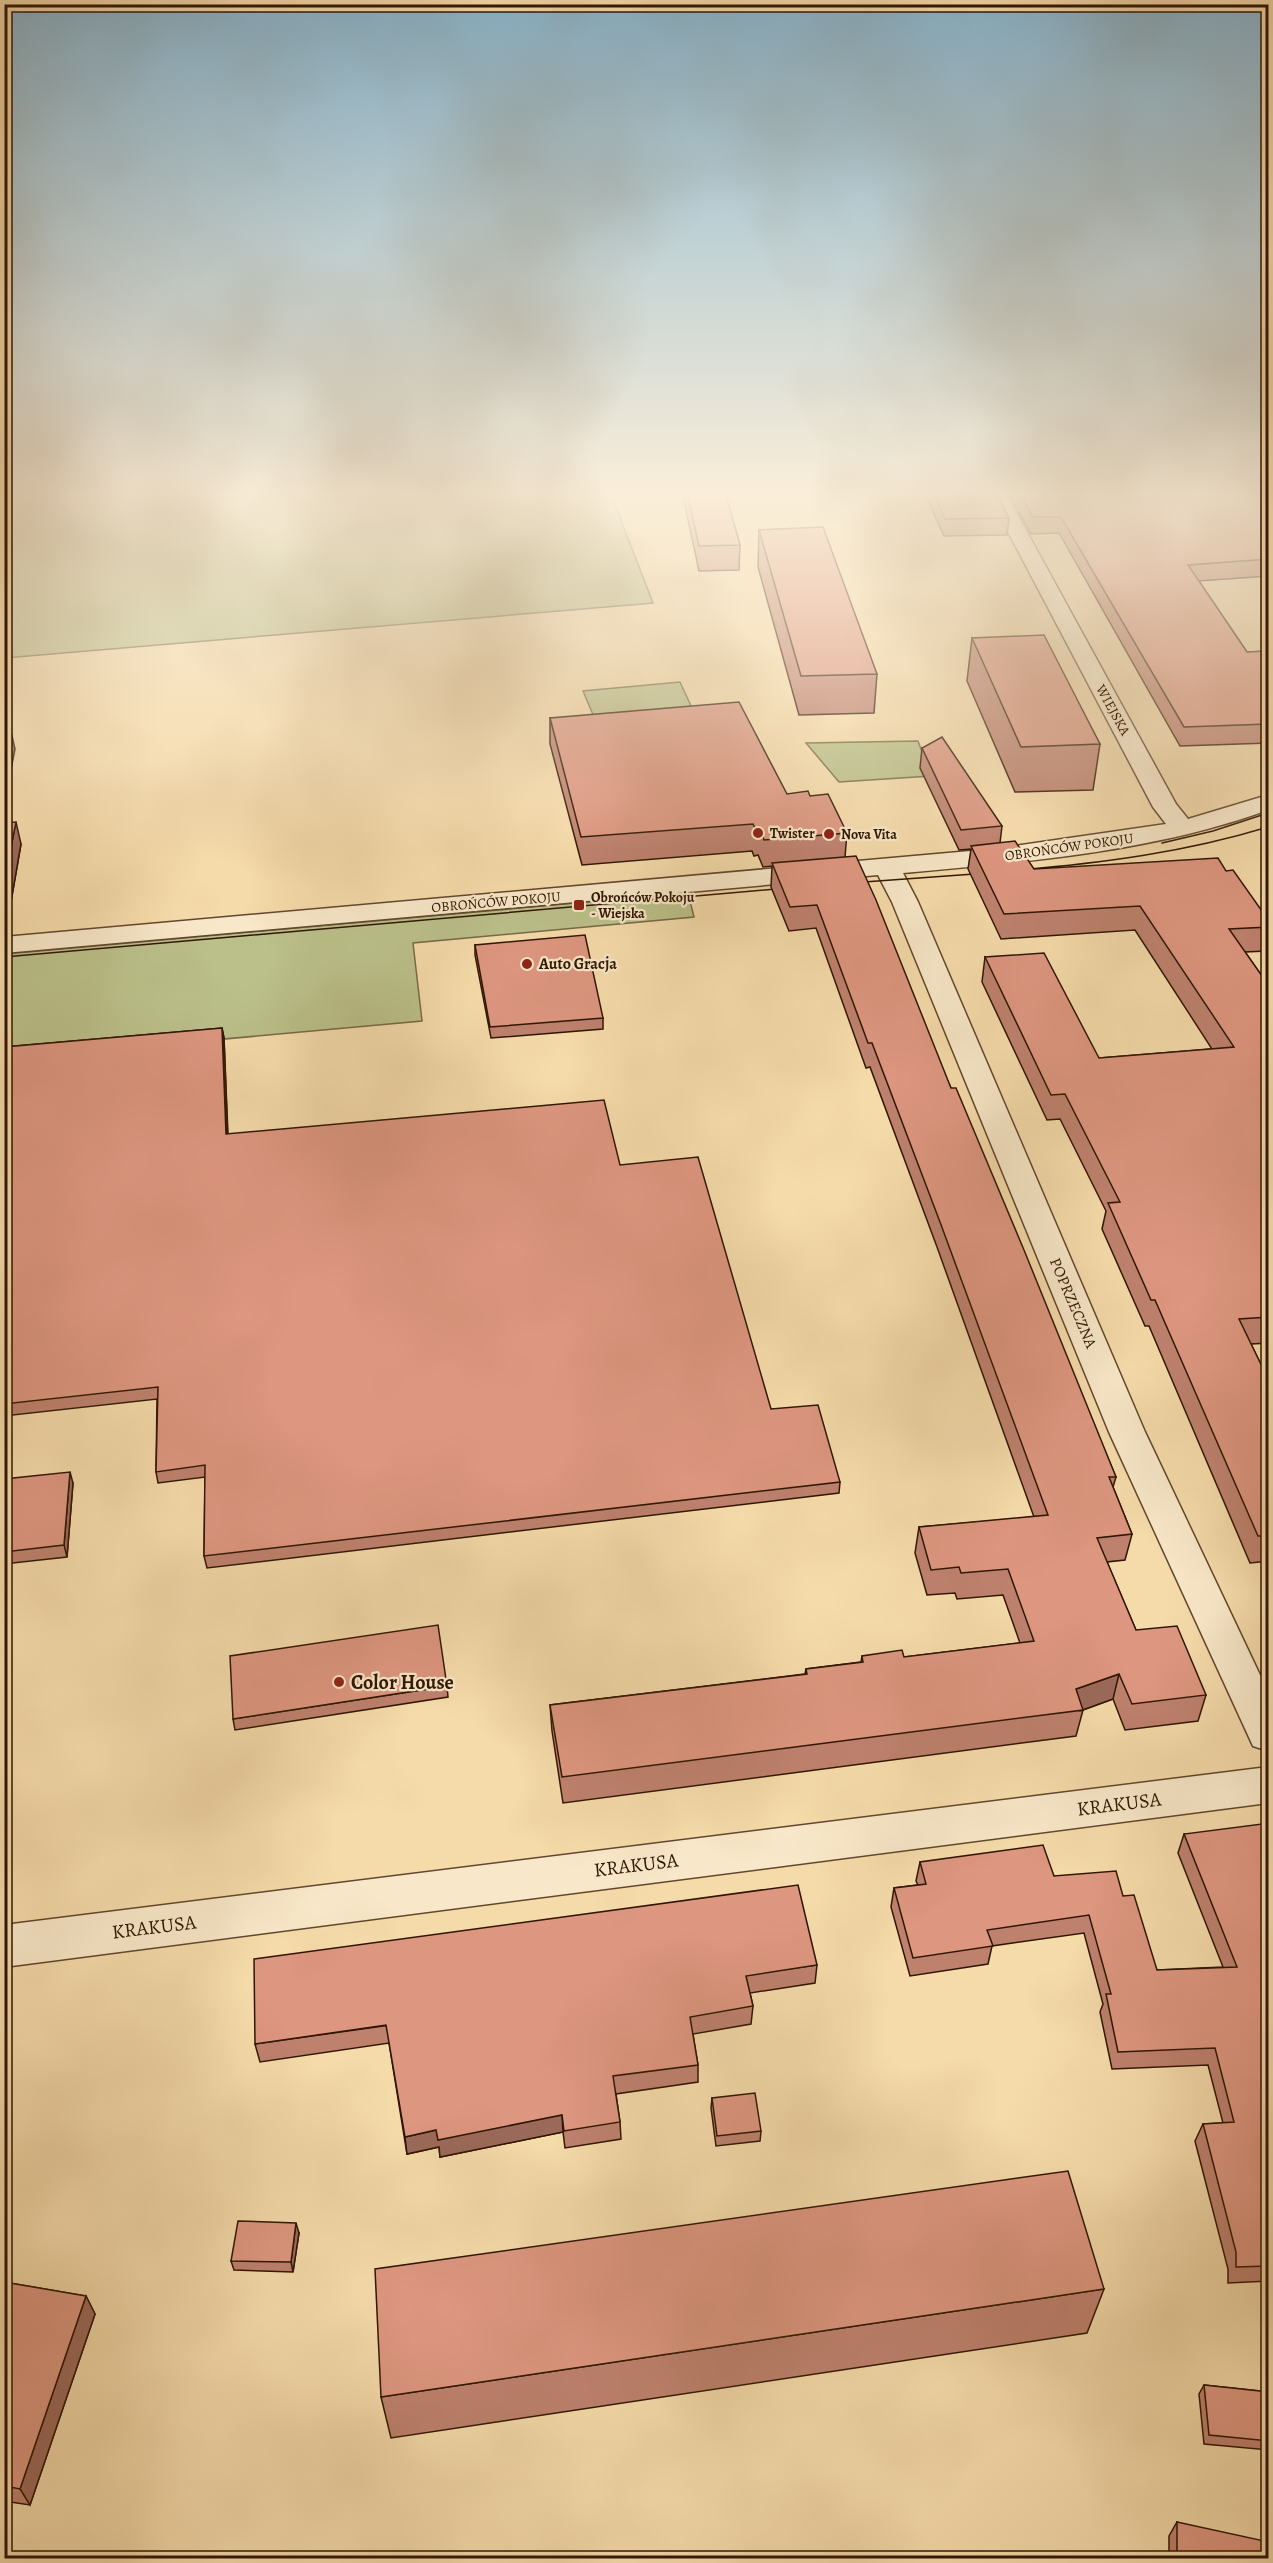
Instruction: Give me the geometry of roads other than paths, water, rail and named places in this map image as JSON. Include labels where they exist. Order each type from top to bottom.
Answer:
[{"type":"street","name":"WIEJSKA","points":[[1061,612],[1166,807],[1183,829]]},
{"type":"street","name":"OBROŃCÓW POKOJU","points":[[4,945],[887,867],[1111,842],[1183,829],[1269,802]]},
{"type":"street","name":"POPRZECZNA","points":[[887,867],[904,902],[1127,1432],[1269,1734]]},
{"type":"street","name":"KRAKUSA","points":[[4,1946],[1269,1785]]},
{"type":"tram line","points":[[1162,843],[1213,831],[1268,813]]},
{"type":"tram line","points":[[1018,870],[1081,864],[1175,850],[1268,827]]},
{"type":"tram line","points":[[850,883],[988,873]]},
{"type":"tram line","points":[[4,957],[787,888]]},
{"type":"place","name":"Twister","points":[[758,833]]},
{"type":"place","name":"Nova Vita","points":[[829,834]]},
{"type":"place","name":"Obrońców Pokoju - Wiejska","points":[[579,905]]},
{"type":"place","name":"Auto Gracja","points":[[527,964]]},
{"type":"place","name":"Color House","points":[[339,1682]]}]
